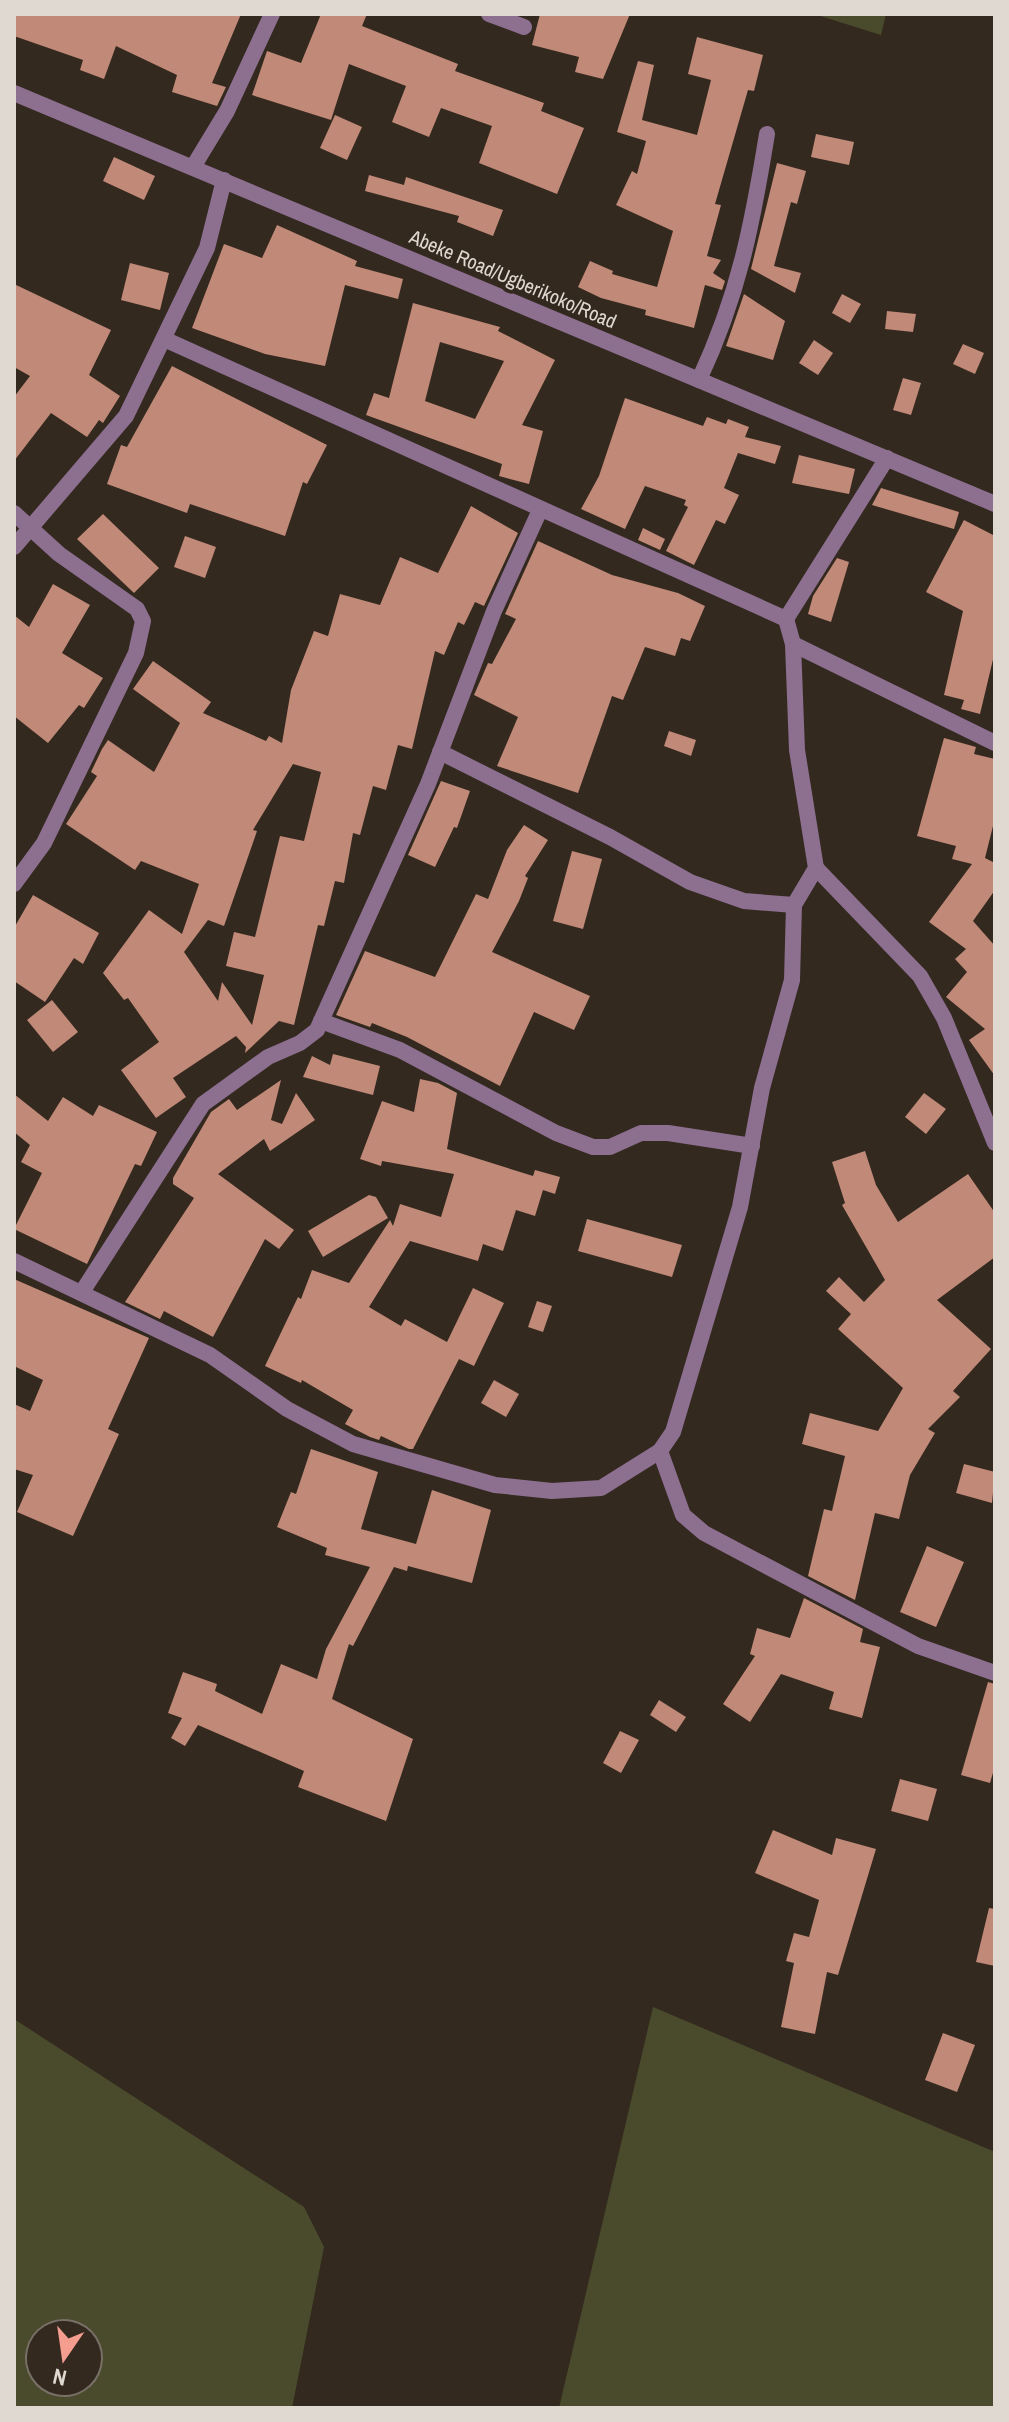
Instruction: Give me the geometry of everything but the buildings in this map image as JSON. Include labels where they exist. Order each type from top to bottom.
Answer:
[{"type":"street","points":[[193,167],[227,111],[272,14]]},
{"type":"street","points":[[489,14],[524,27]]},
{"type":"street","name":"Abeke Road/Ugberikoko/Road","points":[[14,93],[995,504]]},
{"type":"street","points":[[699,380],[721,332],[747,254],[767,134]]},
{"type":"street","points":[[14,547],[126,416],[207,248],[224,180]]},
{"type":"street","points":[[164,339],[786,619]]},
{"type":"street","points":[[887,458],[786,619],[793,644],[797,750],[816,868],[920,976],[944,1018],[995,1143]]},
{"type":"street","points":[[82,1292],[203,1104],[268,1057],[300,1043],[317,1030],[440,752],[494,611],[540,510]]},
{"type":"street","points":[[14,513],[33,527],[59,554],[126,599],[143,621],[136,653],[44,843],[14,884]]},
{"type":"street","points":[[793,644],[995,743]]},
{"type":"street","points":[[440,752],[610,837],[690,882],[744,901],[794,905]]},
{"type":"street","points":[[14,1261],[210,1355],[287,1409],[353,1444],[495,1485],[552,1491],[601,1488],[660,1451],[673,1432],[740,1207],[762,1088],[792,980],[794,905],[816,868]]},
{"type":"street","points":[[321,1021],[400,1050],[556,1133],[593,1147],[610,1147],[641,1133],[668,1133],[752,1146]]},
{"type":"street","points":[[660,1451],[683,1515],[704,1533],[918,1646],[995,1673]]},
{"type":"green space","points":[[814,14],[886,14],[881,35]]},
{"type":"green space","points":[[653,2007],[995,2152],[995,2408],[559,2408]]},
{"type":"green space","points":[[14,2019],[304,2207],[324,2247],[292,2408],[14,2408]]}]
